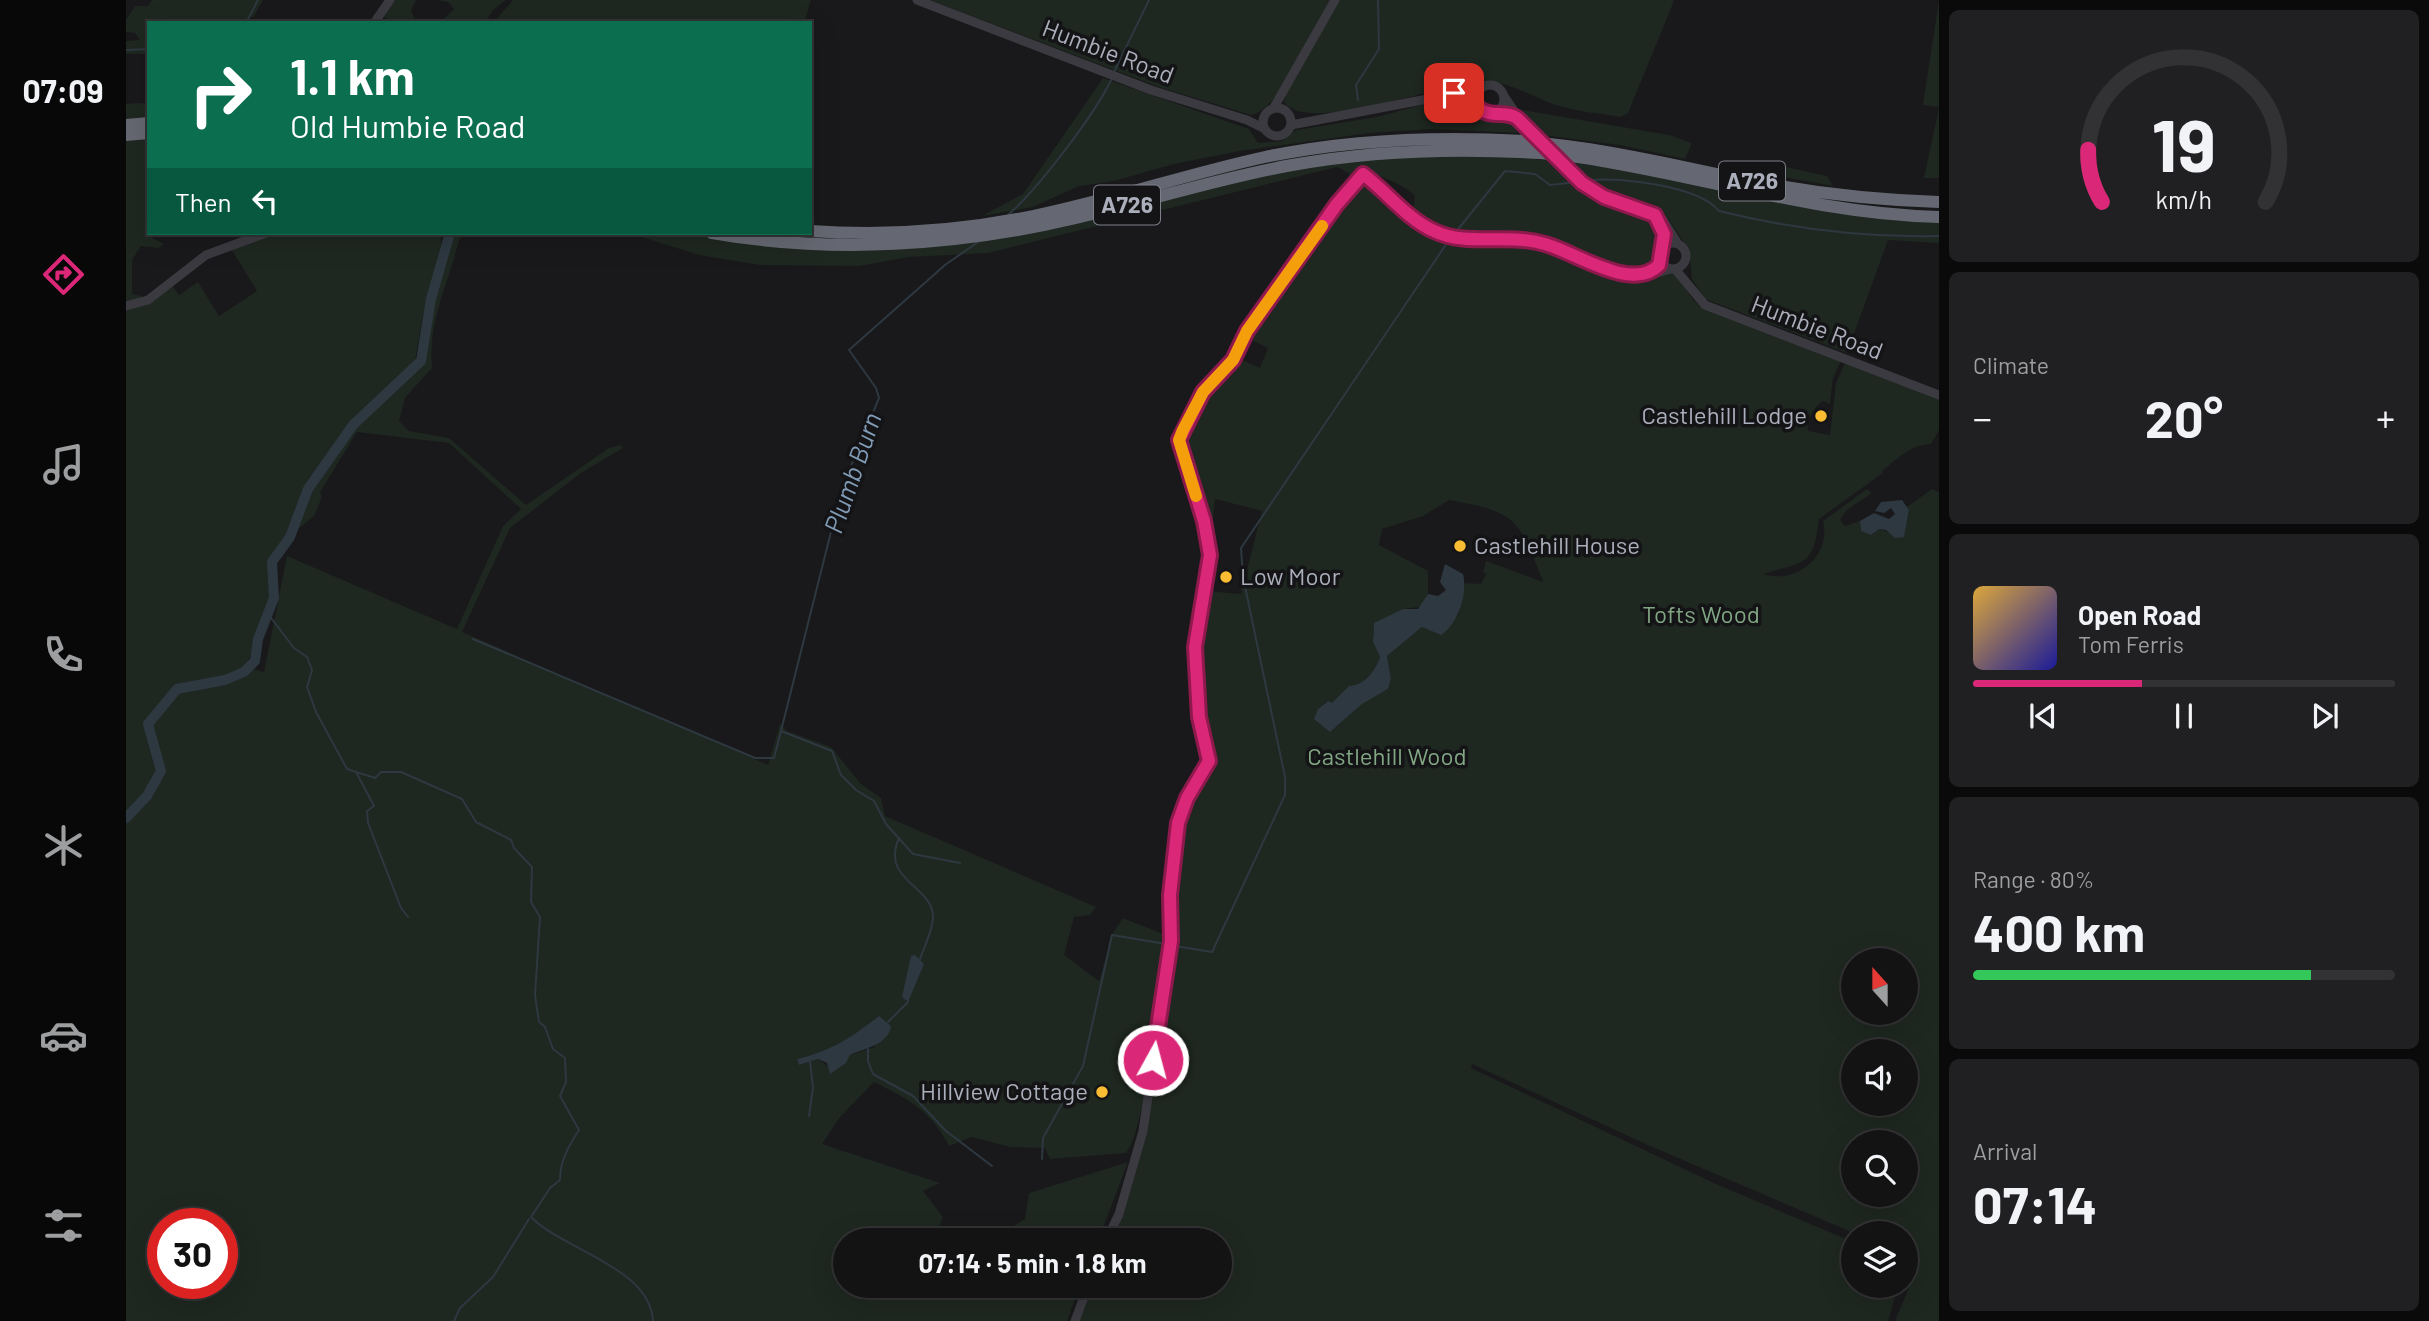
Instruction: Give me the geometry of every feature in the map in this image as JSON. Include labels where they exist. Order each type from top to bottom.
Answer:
[{"type":"highway","points":[[126,125],[147,123]]},
{"type":"highway","points":[[126,135],[147,134]]},
{"type":"highway","name":"A726","points":[[812,232],[896,232],[1031,216],[1265,157],[1364,143],[1429,138],[1525,141],[1619,152],[1806,190],[1861,198],[1939,202]]},
{"type":"highway","name":"A726","points":[[726,235],[842,245],[976,237],[1073,219],[1250,173],[1326,159],[1455,149],[1578,157],[1655,169],[1811,205],[1939,217]]},
{"type":"street","points":[[375,20],[390,0]]},
{"type":"street","name":"Humbie Road","points":[[917,0],[1151,90],[1247,120],[1265,130]]},
{"type":"street","points":[[1335,0],[1265,130],[1273,135],[1282,135],[1291,125],[1307,120],[1494,85],[1520,120],[1582,183],[1611,200],[1655,215],[1669,225],[1678,244],[1686,251],[1689,286]]},
{"type":"street","points":[[1478,106],[1476,97],[1480,89]]},
{"type":"street","points":[[1454,93],[1492,113],[1507,113],[1520,120]]},
{"type":"street","points":[[1492,113],[1502,107],[1504,96]]},
{"type":"street","points":[[1247,120],[1277,111],[1307,120]]},
{"type":"street","points":[[1277,111],[1291,125]]},
{"type":"street","points":[[1113,1228],[1143,1130],[1171,941],[1170,895],[1178,823],[1187,798],[1209,761],[1199,717],[1195,647],[1210,555],[1208,537],[1179,440],[1203,392],[1233,360],[1247,331],[1337,204],[1363,174],[1433,231],[1449,236],[1523,239],[1635,276],[1654,275],[1685,262]]},
{"type":"street","points":[[1635,276],[1656,268],[1661,260],[1664,234],[1655,215]]},
{"type":"street","points":[[126,306],[148,300],[206,255],[261,235]]},
{"type":"street","points":[[1663,248],[1670,243],[1678,244]]},
{"type":"street","name":"Humbie Road","points":[[1661,260],[1689,286],[1704,305],[1939,395]]},
{"type":"street","points":[[1074,1321],[1083,1298]]},
{"type":"green space","points":[[152,0],[263,0],[253,18],[250,15],[247,21],[147,21],[147,54],[126,54],[126,41],[140,40],[135,33],[126,32],[126,20],[135,6],[148,6]]},
{"type":"green space","points":[[394,0],[416,0],[411,10],[415,21],[393,21],[381,16]]},
{"type":"green space","points":[[438,0],[506,0],[493,10],[486,21],[441,21],[454,9],[448,2]]},
{"type":"green space","points":[[513,0],[811,0],[805,21],[495,21]]},
{"type":"green space","points":[[930,0],[1330,0],[1285,84],[1262,110],[1251,115],[1159,87]]},
{"type":"green space","points":[[1338,0],[1674,1],[1628,113],[1620,117],[1564,107],[1491,81],[1473,87],[1442,89],[1359,109],[1312,113],[1295,110],[1284,102],[1286,94]]},
{"type":"green space","points":[[1939,0],[1939,107],[1923,105]]},
{"type":"green space","points":[[1103,78],[1249,129],[1258,143],[1282,141],[1296,130],[1377,117],[1436,101],[1457,100],[1482,116],[1511,120],[1521,133],[1430,129],[1370,133],[1240,151],[1174,164],[1114,181],[1079,186],[1033,207],[982,216],[1023,194]]},
{"type":"green space","points":[[126,104],[147,104],[147,119],[126,121]]},
{"type":"green space","points":[[1939,108],[1939,178],[1924,178]]},
{"type":"green space","points":[[1522,110],[1669,135],[1692,143],[1685,159],[1620,145],[1542,135]]},
{"type":"green space","points":[[147,138],[147,235],[164,244],[159,248],[141,246],[132,260],[132,294],[141,296],[143,303],[169,282],[179,295],[198,282],[219,316],[257,291],[230,247],[269,235],[440,235],[442,248],[423,315],[413,372],[425,346],[433,297],[451,235],[462,235],[437,314],[432,340],[432,368],[405,398],[399,421],[409,431],[449,438],[526,505],[609,448],[621,445],[623,448],[581,473],[510,528],[462,632],[768,765],[780,724],[787,731],[831,747],[861,784],[881,798],[885,816],[1096,907],[1090,915],[1074,917],[1064,955],[1099,981],[1113,933],[1123,918],[1163,934],[1164,958],[1151,1062],[1139,1120],[1126,1153],[1050,1159],[1045,1148],[1010,1147],[972,1137],[949,1146],[934,1123],[918,1107],[874,1082],[840,1117],[822,1144],[940,1183],[923,1191],[943,1217],[938,1228],[833,1228],[833,1298],[1076,1298],[1067,1321],[126,1321],[126,140]],"holes":[[[357,432],[449,443],[521,509],[503,526],[457,629],[287,556],[264,672],[246,667],[269,605],[270,560],[286,539],[314,516],[322,497],[320,492]],[[879,1016],[875,1047],[850,1055],[846,1063],[829,1067],[818,1059],[799,1065],[797,1059],[831,1047]]]},
{"type":"green space","points":[[1475,153],[1555,161],[1592,193],[1643,215],[1657,226],[1659,248],[1655,266],[1628,271],[1521,232],[1444,232],[1413,210],[1415,196],[1402,186],[1358,169],[1350,181],[1349,173],[1337,167],[988,253],[909,257],[859,266],[760,265],[699,255],[635,235],[703,235],[825,249],[1319,162]]},
{"type":"green space","points":[[1759,161],[1827,176],[1833,186],[1751,171]]},
{"type":"green space","points":[[1566,162],[1613,168],[1798,205],[1892,218],[1939,221],[1939,243],[1888,240],[1847,353],[1705,299],[1692,279],[1689,250],[1668,218],[1657,209],[1608,194]]},
{"type":"green space","points":[[1363,179],[1431,234],[1451,242],[1508,241],[1539,246],[1634,279],[1673,272],[1701,307],[1841,361],[1833,378],[1830,404],[1823,401],[1811,414],[1808,431],[1830,435],[1836,383],[1844,365],[1848,364],[1939,398],[1939,430],[1931,444],[1905,453],[1882,471],[1883,473],[1819,519],[1814,546],[1805,560],[1763,574],[1787,575],[1808,565],[1822,546],[1823,521],[1867,489],[1871,493],[1850,507],[1840,520],[1845,526],[1860,521],[1861,531],[1871,535],[1879,529],[1904,537],[1909,511],[1907,507],[1932,489],[1939,492],[1939,1321],[1895,1321],[1905,1298],[1918,1298],[1918,1221],[1841,1221],[1841,1228],[1650,1146],[1472,1064],[1471,1068],[1716,1184],[1841,1237],[1841,1298],[1895,1298],[1888,1321],[1077,1321],[1086,1298],[1232,1298],[1232,1228],[1113,1228],[1136,1156],[1182,818],[1210,765],[1202,719],[1197,641],[1207,591],[1242,594],[1238,577],[1247,570],[1262,511],[1215,499],[1211,536],[1182,440],[1210,387],[1238,358],[1260,368],[1268,348],[1246,337],[1336,208]],"holes":[[[1449,500],[1489,509],[1512,522],[1528,544],[1543,582],[1486,561],[1483,572],[1486,574],[1481,584],[1465,583],[1458,616],[1430,629],[1422,627],[1387,656],[1391,679],[1388,689],[1362,703],[1336,727],[1318,709],[1327,701],[1332,704],[1349,686],[1359,686],[1374,670],[1380,657],[1373,642],[1373,630],[1403,609],[1420,607],[1428,594],[1428,571],[1379,545],[1382,529],[1423,516]]]},
{"type":"green space","points":[[1128,1162],[1103,1228],[1014,1228],[1025,1219],[1029,1193]]},
{"type":"shaded area","points":[[1902,500],[1909,510],[1904,537],[1895,538],[1886,530],[1879,529],[1871,535],[1861,531],[1860,521],[1874,513],[1889,519],[1895,514],[1891,508],[1884,513],[1875,511],[1881,502]]},
{"type":"shaded area","points":[[1445,564],[1463,574],[1464,582],[1463,599],[1452,624],[1441,635],[1422,627],[1387,656],[1391,679],[1388,689],[1362,704],[1330,732],[1314,719],[1318,709],[1328,701],[1332,703],[1349,686],[1364,681],[1375,667],[1380,657],[1373,642],[1374,623],[1403,609],[1418,609],[1428,594],[1438,596],[1446,590],[1440,582]]},
{"type":"shaded area","points":[[915,955],[924,964],[908,1002],[902,997],[911,956]]},
{"type":"shaded area","points":[[879,1016],[891,1026],[885,1038],[850,1055],[846,1063],[830,1074],[827,1063],[818,1059],[799,1065],[797,1059],[821,1052],[841,1042]]},
{"type":"waterway","points":[[247,21],[258,0]]},
{"type":"waterway","name":"Plumb Burn","points":[[1114,72],[1149,0]]},
{"type":"waterway","points":[[1358,100],[1356,85],[1379,49],[1378,0]]},
{"type":"waterway","points":[[127,50],[147,49]]},
{"type":"waterway","name":"Plumb Burn","points":[[1008,215],[1035,188],[1065,150],[1093,111],[1112,78]]},
{"type":"waterway","points":[[1455,233],[1505,171],[1535,174],[1550,185],[1577,182]]},
{"type":"waterway","points":[[1590,180],[1620,180],[1678,189],[1709,202],[1719,211],[1773,223],[1855,234],[1939,236]]},
{"type":"waterway","points":[[126,818],[147,796],[161,771],[148,724],[177,689],[225,680],[244,672],[255,661],[258,639],[274,598],[272,562],[290,537],[308,489],[353,425],[421,361],[431,299],[449,235]]},
{"type":"waterway","points":[[1175,946],[1212,952],[1285,795],[1285,777],[1243,577],[1241,548],[1449,240]]},
{"type":"waterway","name":"Plumb Burn","points":[[960,863],[913,854],[886,824],[874,801],[856,790],[841,775],[832,751],[781,731],[842,488],[879,398],[876,388],[849,350],[945,265],[978,242]]},
{"type":"waterway","points":[[268,614],[294,648],[307,657],[312,670],[307,687],[316,712],[347,769],[375,778],[381,772],[401,772],[462,799],[476,822],[511,840],[514,848],[532,867],[531,902],[540,917],[535,995],[539,1022],[545,1027],[553,1049],[565,1058],[566,1082],[560,1096],[579,1130],[565,1154],[560,1180],[550,1188],[531,1217],[545,1229],[622,1273],[648,1302],[653,1321]]},
{"type":"waterway","points":[[473,639],[755,758],[774,758],[781,731]]},
{"type":"waterway","points":[[356,772],[374,806],[367,811],[368,823],[401,908],[408,917]]},
{"type":"waterway","name":"Plumb Burn","points":[[899,838],[895,852],[896,864],[901,873],[925,897],[931,906],[933,917],[920,959]]},
{"type":"waterway","points":[[1042,1159],[1043,1138],[1083,1066],[1112,935],[1166,944]]},
{"type":"waterway","name":"Plumb Burn","points":[[888,1022],[908,1002]]},
{"type":"waterway","name":"Plumb Burn","points":[[868,1049],[868,1061],[873,1074],[913,1096],[946,1131],[992,1166]]},
{"type":"waterway","points":[[809,1116],[813,1088],[810,1061]]},
{"type":"waterway","points":[[454,1321],[460,1308],[493,1277],[529,1219]]},
{"type":"slow traffic","points":[[1196,496],[1179,440],[1183,430],[1203,392],[1233,360],[1247,331],[1322,226]]},
{"type":"place","name":"Castlehill Lodge","points":[[1821,416]]},
{"type":"place","name":"Castlehill House","points":[[1460,546]]},
{"type":"place","name":"Low Moor","points":[[1226,577]]},
{"type":"place","name":"Hillview Cottage","points":[[1102,1092]]},
{"type":"route","points":[[1153,1060],[1171,941],[1169,911],[1178,823],[1187,798],[1209,761],[1199,717],[1195,636],[1210,555],[1204,521],[1179,440],[1203,392],[1233,360],[1247,331],[1337,204],[1363,174],[1414,218],[1433,231],[1449,236],[1507,237],[1547,244],[1626,275],[1635,276],[1650,272],[1661,260],[1664,234],[1655,215],[1604,197],[1582,183],[1517,118],[1507,113],[1487,113],[1472,100],[1454,93]]},
{"type":"park label","name":"Tofts Wood","points":[[1701,615]]},
{"type":"park label","name":"Castlehill Wood","points":[[1387,757]]}]
